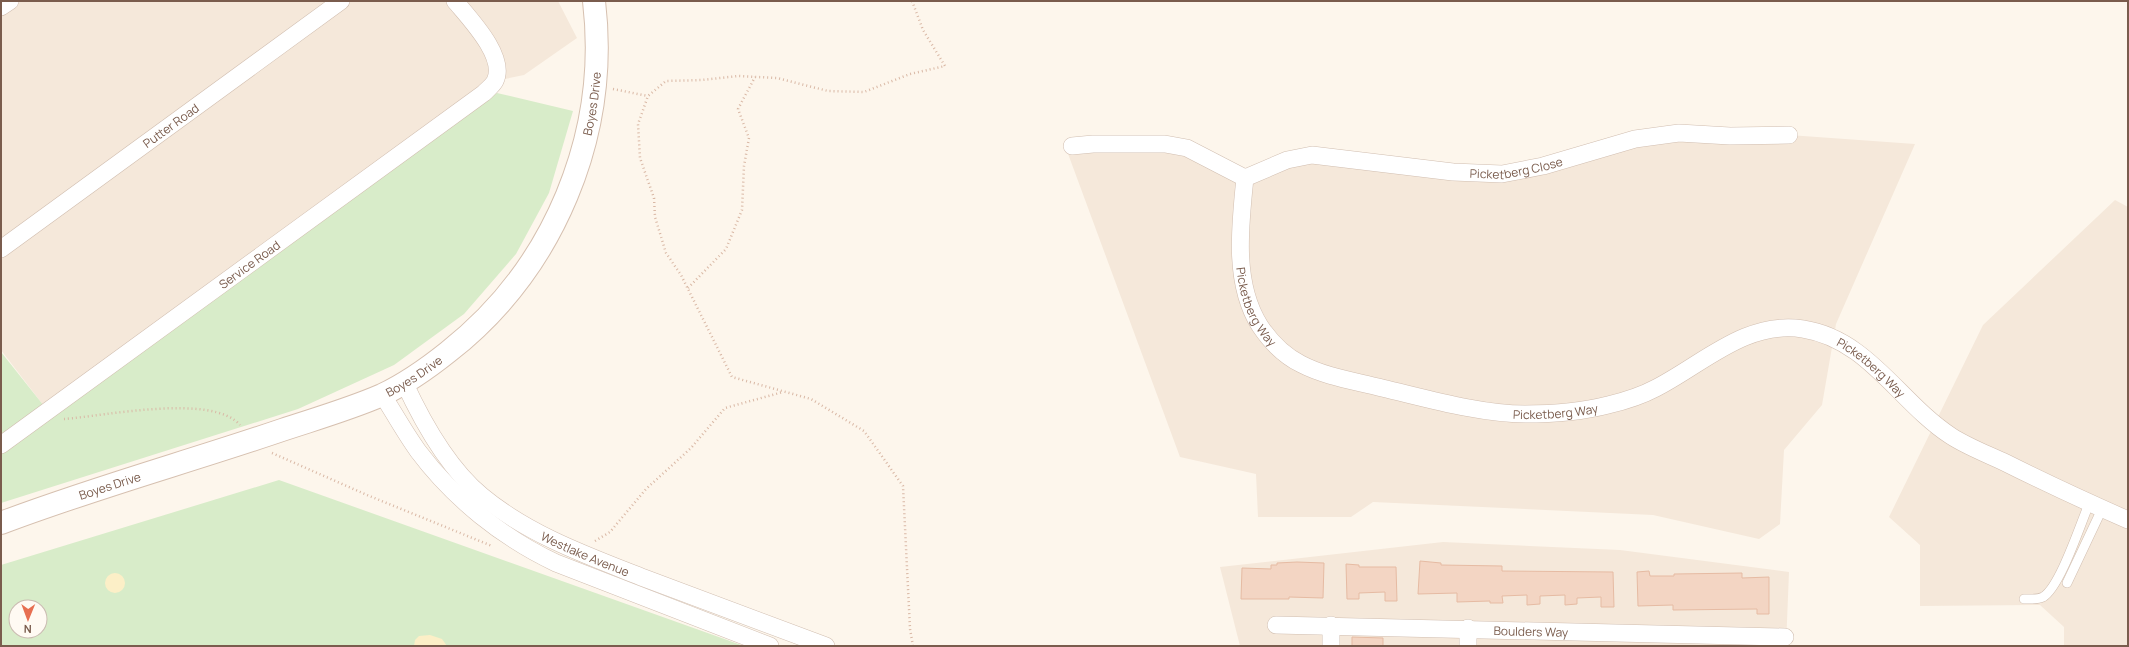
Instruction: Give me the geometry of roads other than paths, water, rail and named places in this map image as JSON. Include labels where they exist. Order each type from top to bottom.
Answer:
[{"type":"main road","name":"Boyes Drive","points":[[1,523],[44,507],[260,437],[382,394],[430,366],[483,322],[508,294],[547,239],[572,184],[586,138],[596,85],[597,42],[594,1]]},
{"type":"street","points":[[1,7],[10,1]]},
{"type":"street","name":"Putter Road","points":[[1,249],[341,1]]},
{"type":"street","name":"Service Road","points":[[1,445],[478,99],[495,81],[497,71],[492,48],[455,1]]},
{"type":"street","name":"Picketberg Close","points":[[1245,178],[1287,160],[1312,155],[1453,172],[1502,174],[1544,166],[1635,139],[1679,133],[1730,136],[1789,135]]},
{"type":"street","points":[[1072,146],[1093,144],[1165,144],[1187,148],[1245,178]]},
{"type":"street","name":"Picketberg Way","points":[[1245,178],[1241,220],[1241,264],[1248,300],[1260,327],[1282,352],[1300,364],[1325,374],[1418,397],[1484,410],[1522,414],[1568,412],[1607,406],[1635,397],[1656,388],[1734,341],[1751,333],[1785,327],[1813,330],[1838,339],[1858,351],[1917,409],[1951,436],[1972,448],[2128,520]]},
{"type":"street","name":"Westlake Avenue","points":[[404,382],[415,407],[435,441],[481,496],[513,518],[541,535],[576,551],[826,646]]},
{"type":"street","name":"Westlake Avenue","points":[[382,394],[418,451],[448,486],[506,535],[529,550],[556,564],[770,646]]},
{"type":"street","name":"Boulders Way","points":[[1276,625],[1468,628],[1718,640],[1784,637]]},
{"type":"street","points":[[1331,646],[1332,625]]},
{"type":"street","points":[[1468,628],[1468,646]]},
{"type":"lane","points":[[2067,583],[2096,506]]},
{"type":"lane","points":[[2024,599],[2036,600],[2042,597],[2053,585],[2096,506]]}]
